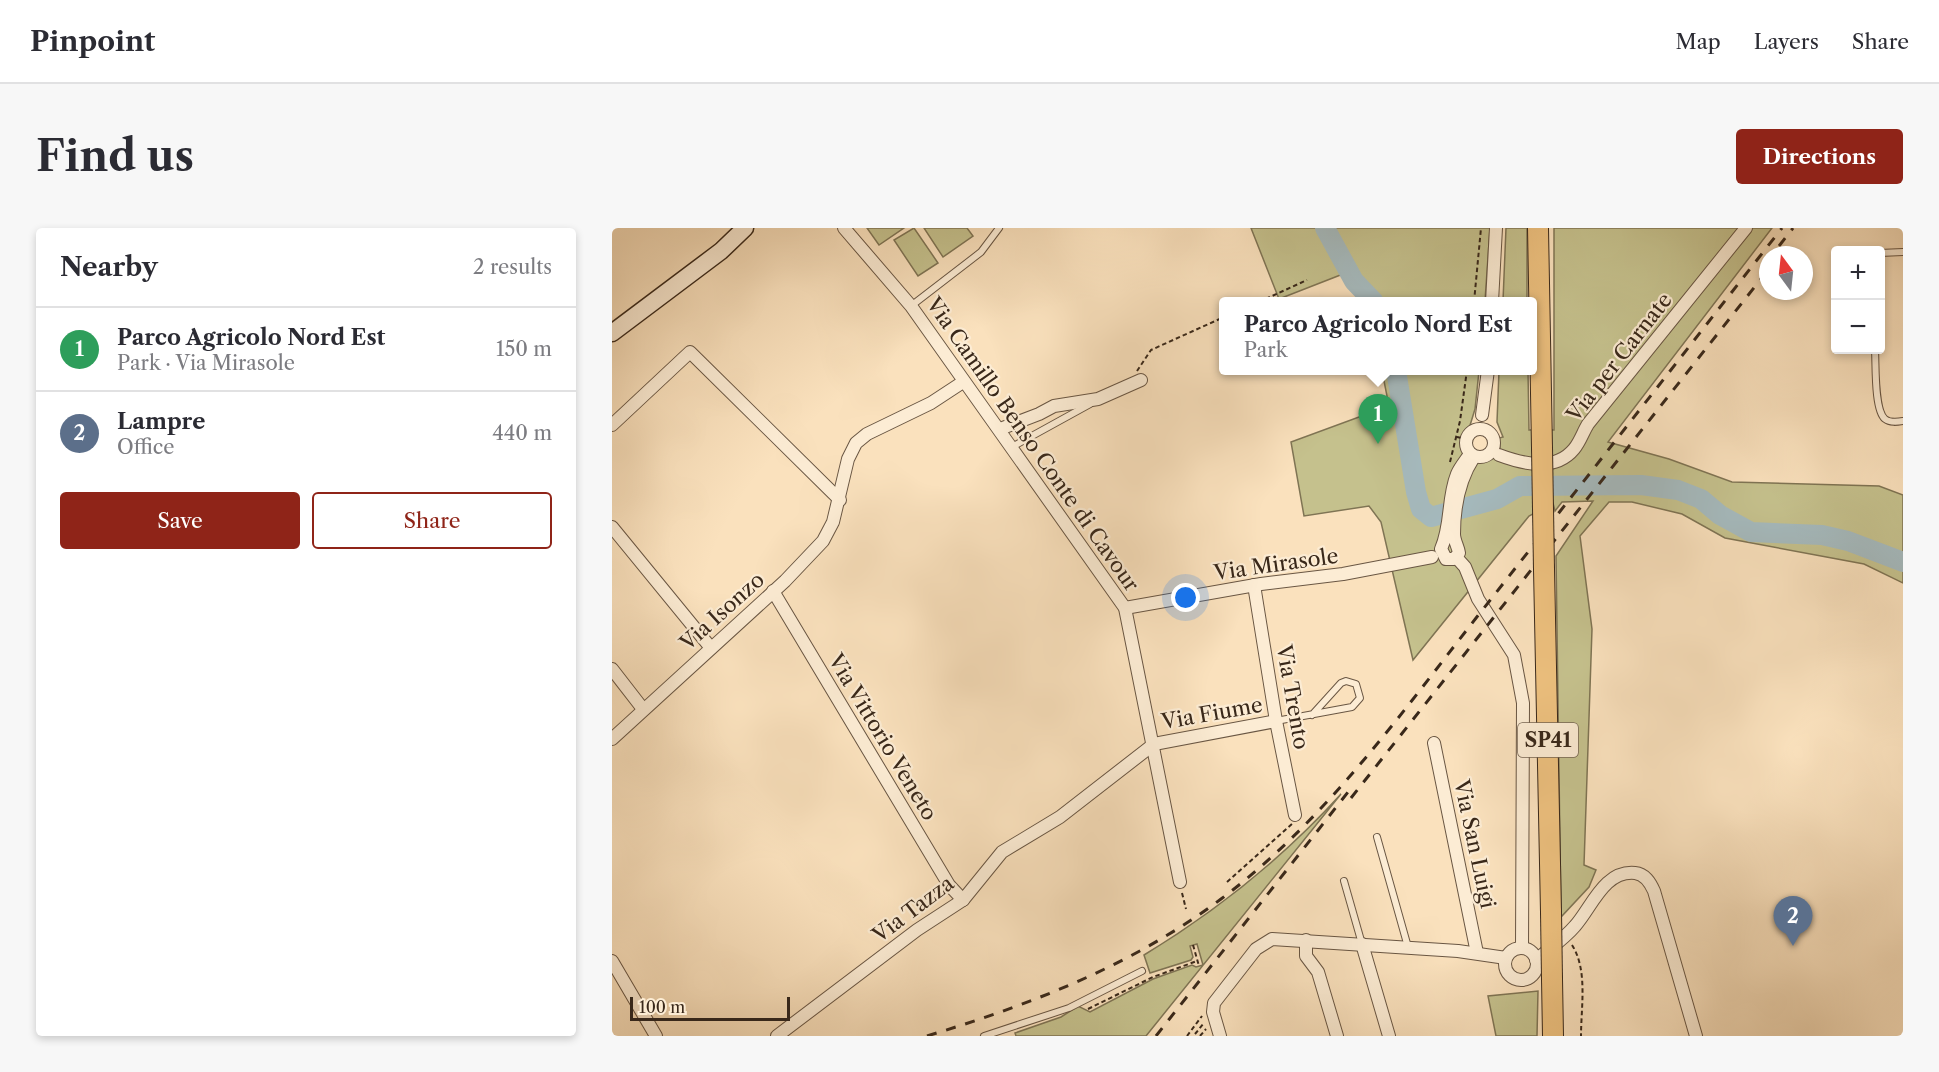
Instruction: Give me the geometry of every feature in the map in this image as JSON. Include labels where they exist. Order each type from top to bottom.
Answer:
[{"type":"main road","points":[[612,333],[721,251],[746,228]]},
{"type":"main road","name":"SP41","points":[[1538,228],[1553,1036]]},
{"type":"street","name":"Via Camillo Benso Conte di Cavour","points":[[844,228],[911,306],[1125,608],[1180,882]]},
{"type":"street","points":[[1492,297],[1496,228]]},
{"type":"street","name":"Via per Carnate","points":[[1494,452],[1536,464],[1550,463],[1570,453],[1588,424],[1746,228]]},
{"type":"street","points":[[612,425],[690,352],[840,500]]},
{"type":"street","points":[[1481,430],[1487,375]]},
{"type":"street","points":[[1000,429],[1054,406],[1098,399],[1137,381]]},
{"type":"street","name":"Via Isonzo","points":[[613,736],[773,591],[823,541],[840,500],[848,459],[856,443],[867,435],[931,403],[963,382]]},
{"type":"street","points":[[1444,556],[1451,534],[1457,473],[1472,455],[1494,452],[1493,437],[1481,430]]},
{"type":"street","points":[[1472,455],[1461,438],[1481,430]]},
{"type":"street","points":[[612,527],[711,648]]},
{"type":"street","points":[[1444,556],[1459,550],[1451,534]]},
{"type":"street","points":[[1444,556],[1465,567],[1478,599],[1514,655],[1519,672],[1523,703],[1522,948]]},
{"type":"street","name":"Via Mirasole","points":[[1125,608],[1254,585],[1343,574],[1444,556]]},
{"type":"street","name":"Via Trento","points":[[1254,585],[1276,722],[1295,814]]},
{"type":"street","name":"Via Vittorio Veneto","points":[[773,591],[949,885],[963,900]]},
{"type":"street","points":[[612,669],[643,709]]},
{"type":"street","name":"Via Fiume","points":[[1154,744],[1276,722]]},
{"type":"street","name":"Via San Luigi","points":[[1434,743],[1477,953]]},
{"type":"street","name":"Via Tazza","points":[[777,1036],[917,930],[963,900],[1002,852],[1060,817],[1154,744]]},
{"type":"street","points":[[1536,960],[1565,936],[1585,914],[1604,886],[1615,876],[1632,873],[1644,876],[1654,891],[1696,1036]]},
{"type":"street","points":[[1220,1036],[1210,1009],[1263,943],[1281,938],[1477,953],[1506,958]]},
{"type":"street","points":[[1306,940],[1306,956],[1318,972],[1337,1036]]},
{"type":"street","points":[[1362,944],[1389,1036]]},
{"type":"street","points":[[1522,948],[1531,951],[1536,960],[1536,970],[1523,980],[1508,973],[1506,958],[1512,951],[1522,948]]},
{"type":"street","points":[[612,961],[656,1036]]},
{"type":"lane","points":[[911,306],[981,252],[999,228]]},
{"type":"lane","points":[[1885,253],[1903,252]]},
{"type":"lane","points":[[1875,354],[1879,410],[1885,419],[1891,422],[1903,421]]},
{"type":"lane","points":[[1012,447],[1098,399]]},
{"type":"lane","name":"Via Fiume","points":[[1276,722],[1312,715],[1352,707],[1360,698],[1356,684],[1346,681],[1341,683],[1312,715]]},
{"type":"lane","points":[[1377,837],[1408,947]]},
{"type":"lane","points":[[1344,881],[1362,944]]},
{"type":"lane","points":[[984,1036],[1081,1003],[1143,971]]},
{"type":"path","points":[[1474,297],[1481,228]]},
{"type":"path","points":[[1270,297],[1307,280]]},
{"type":"path","points":[[1137,381],[1142,360],[1150,350],[1219,319]]},
{"type":"path","points":[[1449,469],[1461,438],[1467,375]]},
{"type":"path","points":[[1227,882],[1296,820],[1295,814]]},
{"type":"path","points":[[1180,882],[1186,909]]},
{"type":"path","points":[[1565,936],[1580,958],[1581,1036]]},
{"type":"path","points":[[1193,945],[1199,966]]},
{"type":"path","points":[[1081,1003],[1087,1009],[1091,1008],[1153,977],[1197,961]]},
{"type":"path","points":[[1195,1035],[1210,1009]]},
{"type":"path","points":[[1187,1036],[1210,1009]]},
{"type":"shaded area","points":[[867,228],[904,228],[879,245]]},
{"type":"shaded area","points":[[914,228],[938,263],[918,276],[894,240]]},
{"type":"shaded area","points":[[924,228],[967,228],[973,236],[943,257]]},
{"type":"shaded area","points":[[1251,228],[1490,228],[1485,297],[1357,297],[1343,274],[1284,297],[1278,297]]},
{"type":"shaded area","points":[[1506,228],[1527,228],[1527,297],[1503,297]]},
{"type":"shaded area","points":[[1554,228],[1772,228],[1608,442],[1669,459],[1732,482],[1879,486],[1903,495],[1903,583],[1864,564],[1725,538],[1682,514],[1632,502],[1609,502],[1580,536],[1592,629],[1584,865],[1596,870],[1589,887],[1561,917],[1556,556],[1593,501],[1562,502],[1555,511],[1553,503],[1529,516],[1413,660],[1381,522],[1369,506],[1304,516],[1291,442],[1389,406],[1383,375],[1479,375],[1475,409],[1464,445],[1465,451],[1477,461],[1493,457],[1500,450],[1499,438],[1503,437],[1497,422],[1499,375],[1528,375],[1529,430],[1554,430]]},
{"type":"shaded area","points":[[1341,794],[1146,1036],[1016,1036],[1015,1033],[1061,1017],[1078,1006],[1090,1012],[1153,979],[1192,965],[1196,967],[1203,965],[1197,944],[1190,946],[1193,957],[1191,960],[1150,973],[1144,955],[1198,920],[1248,882],[1296,840]]},
{"type":"shaded area","points":[[1538,991],[1537,1036],[1496,1036],[1488,996]]},
{"type":"waterway","points":[[1325,228],[1354,281],[1369,297]]},
{"type":"waterway","points":[[1397,375],[1416,492],[1421,509],[1431,517],[1497,499],[1520,486],[1641,485],[1678,490],[1701,499],[1720,515],[1751,532],[1822,535],[1848,541],[1903,562]]},
{"type":"railway","points":[[927,1036],[1043,996],[1153,944],[1221,899],[1294,836],[1328,801],[1390,728],[1782,228]]},
{"type":"railway","points":[[1779,246],[1793,228]]},
{"type":"railway","points":[[1351,798],[1759,281]]},
{"type":"railway","points":[[1156,1036],[1352,787]]},
{"type":"place","name":"Parco Agricolo Nord Est","points":[[1378,444]]},
{"type":"place","name":"Lampre","points":[[1793,946]]}]
